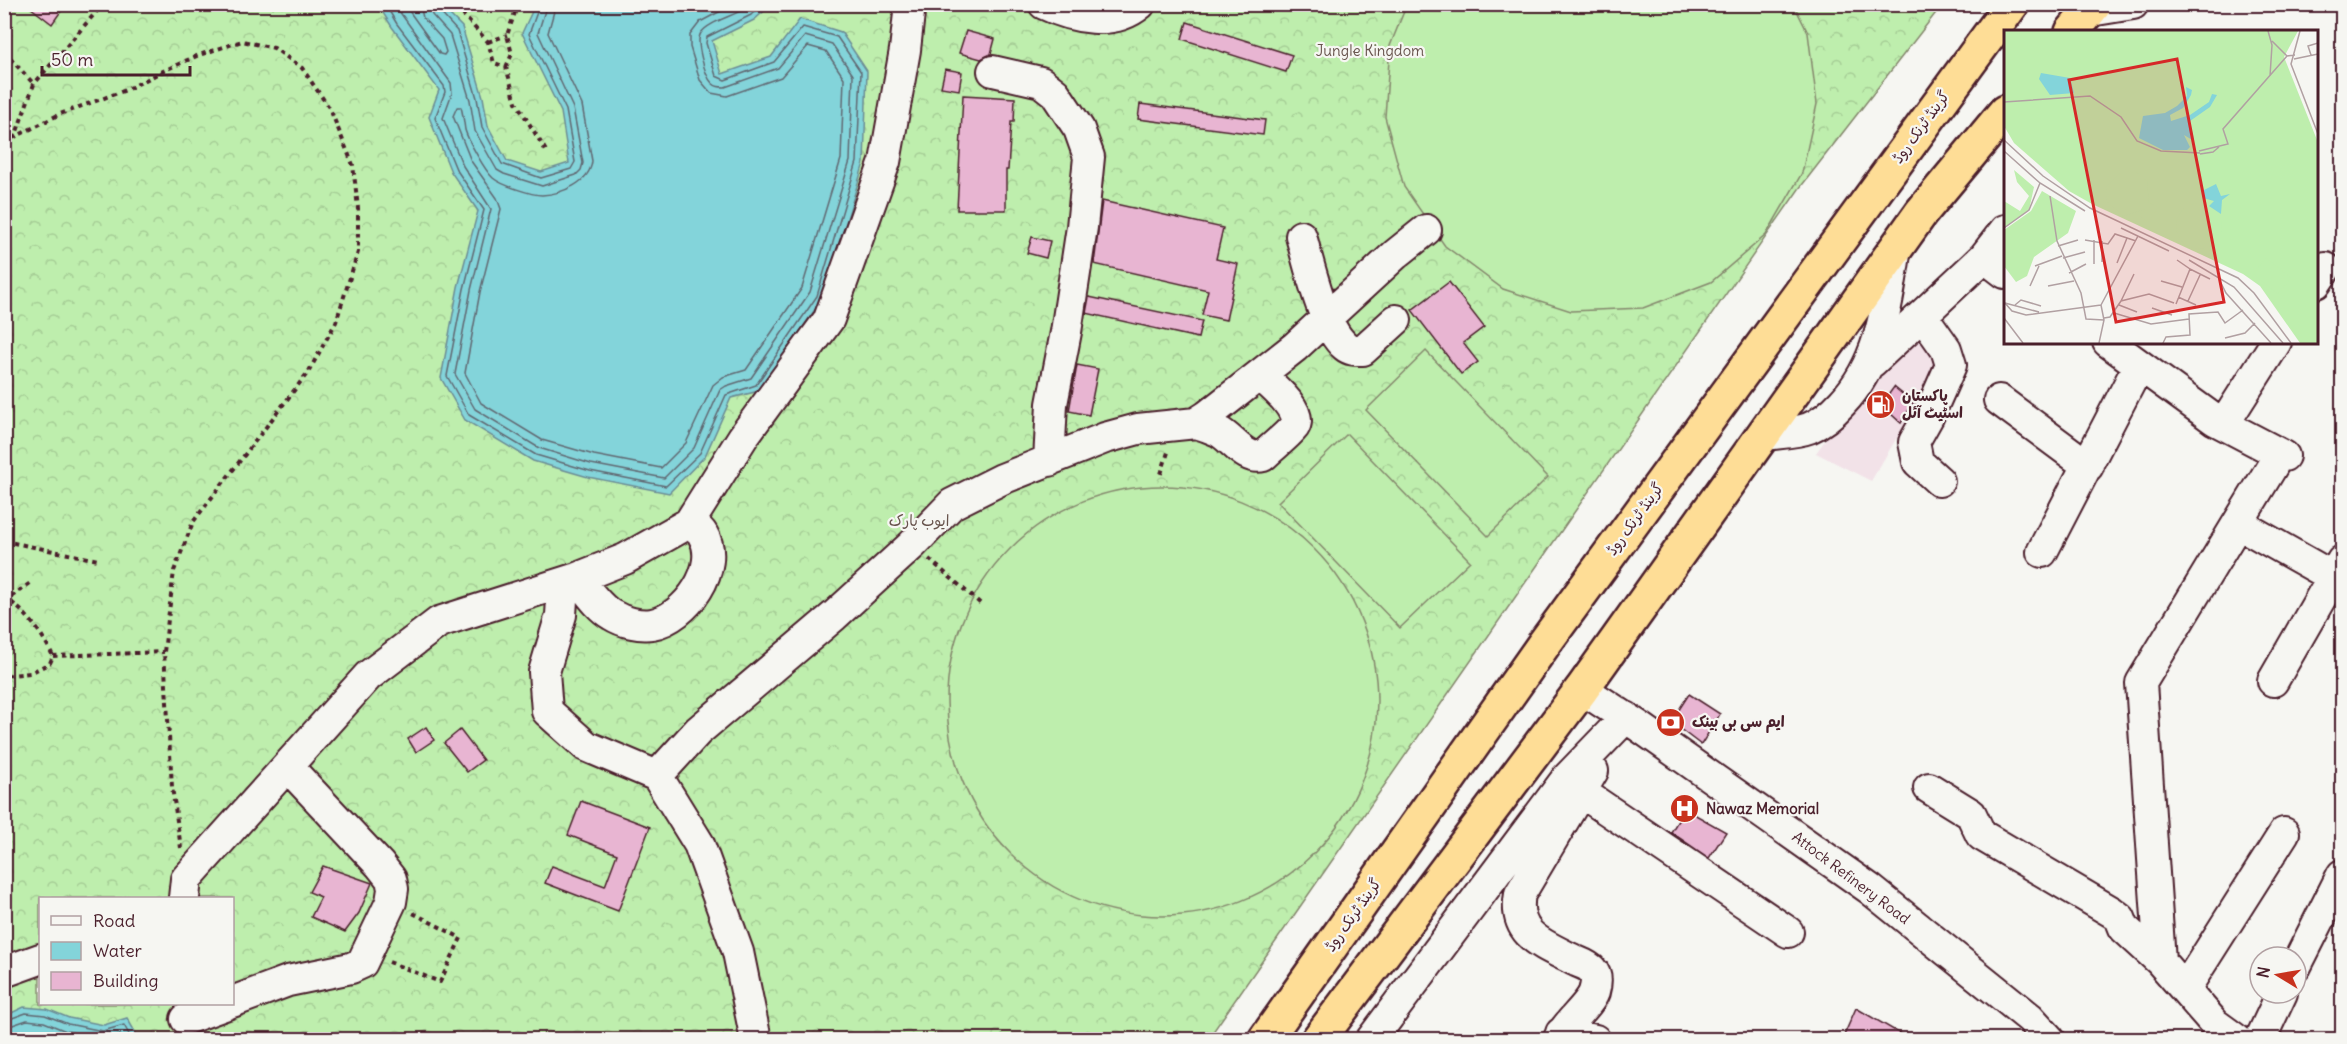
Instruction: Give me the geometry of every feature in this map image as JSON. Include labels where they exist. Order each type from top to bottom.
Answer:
[{"type":"highway","name":"گرینڈ ٹرنک روڈ","points":[[1265,1040],[1544,644],[2012,4]]},
{"type":"highway","points":[[1318,1040],[1582,689],[1921,213],[2004,113]]},
{"type":"street","points":[[179,892],[368,676],[439,622],[570,581],[625,559],[689,523],[743,437],[829,319],[885,162],[905,50],[910,4]]},
{"type":"street","points":[[1044,4],[1078,16],[1098,18],[1114,18],[1134,10],[1140,4]]},
{"type":"street","points":[[2086,16],[2133,4]]},
{"type":"street","points":[[993,71],[1041,82],[1055,93],[1078,129],[1089,157],[1080,239],[1052,404],[1049,461]]},
{"type":"street","points":[[1196,423],[1260,375],[1426,230]]},
{"type":"street","points":[[1764,435],[1807,429],[1827,420],[1849,396],[1870,364],[1922,315],[1994,265],[2004,233]]},
{"type":"street","points":[[1301,236],[1326,318],[1344,345],[1352,350],[1364,350],[1396,320]]},
{"type":"street","points":[[1870,364],[1886,309],[1896,248]]},
{"type":"street","points":[[1922,315],[1946,349],[1951,365],[1914,442],[1918,462],[1939,481]]},
{"type":"street","points":[[2111,344],[2278,461],[2141,684],[2160,961]]},
{"type":"street","points":[[2224,424],[2275,344]]},
{"type":"street","points":[[2042,552],[2139,365]]},
{"type":"street","points":[[657,776],[698,731],[834,616],[912,545],[952,504],[1002,480],[1105,438],[1138,429],[1196,423],[1218,431],[1250,456],[1257,458],[1263,456],[1294,426],[1296,419],[1295,411],[1260,375]]},
{"type":"street","points":[[1999,400],[2088,466]]},
{"type":"street","points":[[570,581],[611,615],[630,623],[653,624],[676,613],[694,597],[704,578],[709,551],[703,533],[689,523]]},
{"type":"street","points":[[2241,525],[2338,569],[2273,681]]},
{"type":"street","points":[[570,581],[544,672],[547,711],[586,746],[657,776],[699,843],[738,952],[756,1040]]},
{"type":"street","name":"Attock Refinery Road","points":[[1582,689],[1626,717],[1870,889],[2030,1018],[2050,1040]]},
{"type":"street","points":[[1559,1036],[1593,994],[1597,980],[1592,969],[1535,940],[1522,924],[1517,910],[1520,894],[1626,717]]},
{"type":"street","points":[[1371,1040],[1567,778],[1626,717]]},
{"type":"street","points":[[234,1001],[288,981],[351,968],[362,963],[392,902],[391,879],[288,767]]},
{"type":"street","points":[[1929,788],[1971,814],[1981,836],[2120,918],[2124,928],[2160,961],[2216,1024],[2237,1040]]},
{"type":"street","points":[[1581,792],[1788,932]]},
{"type":"street","points":[[2185,989],[2284,833]]},
{"type":"street","points":[[2307,945],[2343,875]]},
{"type":"street","points":[[4,972],[39,958]]},
{"type":"street","points":[[186,1021],[225,1005]]},
{"type":"street","points":[[2260,1040],[2276,1005]]},
{"type":"street","points":[[1559,1036],[1595,1040]]},
{"type":"path","points":[[15,137],[34,84],[103,4]]},
{"type":"path","points":[[461,4],[464,16],[488,42],[494,63],[506,67]]},
{"type":"path","points":[[518,4],[507,35],[512,54],[506,67],[516,102],[546,151]]},
{"type":"path","points":[[488,42],[507,35]]},
{"type":"path","points":[[4,140],[15,137],[60,114],[126,90],[162,70],[242,41],[274,48],[302,68],[330,109],[353,165],[358,208],[358,252],[336,322],[309,371],[193,522],[174,571],[164,652],[179,892]]},
{"type":"path","points":[[4,52],[34,84]]},
{"type":"path","points":[[4,64],[9,58]]},
{"type":"path","points":[[4,135],[15,137]]},
{"type":"path","points":[[4,541],[98,560]]},
{"type":"path","points":[[912,545],[981,604]]},
{"type":"path","points":[[4,676],[30,673],[50,663],[53,656],[30,620],[6,600],[33,581]]},
{"type":"path","points":[[53,656],[164,652]]},
{"type":"path","points":[[367,953],[440,982],[461,938],[392,902]]},
{"type":"shaded area","points":[[1921,328],[1939,367],[1871,481],[1816,453],[1903,331]]},
{"type":"green space","points":[[1407,4],[1794,5],[1808,33],[1817,104],[1802,173],[1766,235],[1711,282],[1643,308],[1571,311],[1503,289],[1445,246],[1404,187],[1385,117],[1390,46]]},
{"type":"green space","name":"ایوب پارک","points":[[5,5],[1942,5],[1799,189],[1208,1039],[5,1040]]},
{"type":"green space","points":[[1426,351],[1548,477],[1488,536],[1366,410]]},
{"type":"green space","points":[[1347,434],[1470,561],[1400,628],[1278,502]]},
{"type":"green space","points":[[1162,486],[1204,490],[1244,502],[1281,522],[1314,549],[1341,582],[1361,619],[1373,659],[1377,701],[1373,743],[1361,783],[1341,820],[1314,853],[1281,880],[1244,900],[1204,912],[1162,916],[1120,912],[1080,900],[1043,880],[1010,853],[983,820],[963,783],[951,743],[947,701],[951,659],[963,619],[983,582],[1010,549],[1043,522],[1080,502],[1120,490]]},
{"type":"water","points":[[378,5],[440,5],[462,27],[483,97],[488,126],[507,161],[541,172],[569,163],[561,112],[522,33],[535,5],[771,5],[754,20],[712,41],[722,74],[771,57],[800,19],[841,32],[867,71],[864,163],[823,298],[759,391],[731,398],[705,456],[669,493],[588,477],[533,461],[465,420],[441,378],[458,287],[478,211],[451,172],[429,117],[439,90]]},
{"type":"water","points":[[24,1007],[47,1009],[69,1018],[104,1025],[127,1018],[138,1039],[5,1039],[5,1016]]},
{"type":"building","points":[[26,4],[66,4],[52,24]]},
{"type":"building","points":[[1187,22],[1292,55],[1286,72],[1182,39]]},
{"type":"building","points":[[966,31],[995,39],[991,54],[981,59],[959,53]]},
{"type":"building","points":[[945,69],[962,72],[959,90],[941,87]]},
{"type":"building","points":[[963,95],[1015,98],[1008,170],[1006,170],[1006,210],[957,210]]},
{"type":"building","points":[[1140,104],[1265,120],[1263,135],[1138,119]]},
{"type":"building","points":[[1102,201],[1223,228],[1216,259],[1238,264],[1226,320],[1202,315],[1208,290],[1094,264]]},
{"type":"building","points":[[1032,237],[1050,241],[1046,258],[1027,253]]},
{"type":"building","points":[[1449,282],[1484,327],[1463,343],[1478,362],[1461,374],[1412,310]]},
{"type":"building","points":[[1089,297],[1202,321],[1198,338],[1086,313]]},
{"type":"building","points":[[1077,365],[1098,369],[1089,415],[1069,411]]},
{"type":"building","points":[[1894,387],[1913,403],[1901,423],[1881,405]]},
{"type":"building","points":[[1689,694],[1720,714],[1701,745],[1671,722]]},
{"type":"building","points":[[426,727],[434,740],[416,752],[408,739]]},
{"type":"building","points":[[460,730],[483,760],[467,772],[444,743]]},
{"type":"building","points":[[581,801],[650,827],[618,911],[545,883],[552,866],[605,886],[617,854],[568,835]]},
{"type":"building","points":[[1685,809],[1726,832],[1709,858],[1671,832]]},
{"type":"building","points":[[323,866],[372,883],[359,913],[345,932],[311,917],[321,897],[309,892]]},
{"type":"building","points":[[1856,1008],[1911,1040],[1842,1040]]},
{"type":"place","name":"پاکستان اسٹیٹ آئل","points":[[1881,405]]},
{"type":"place","name":"ایم سی بی بینک","points":[[1671,722]]},
{"type":"place","name":"Nawaz Memorial","points":[[1685,809]]},
{"type":"park label","name":"Jungle Kingdom","points":[[1370,51]]}]
